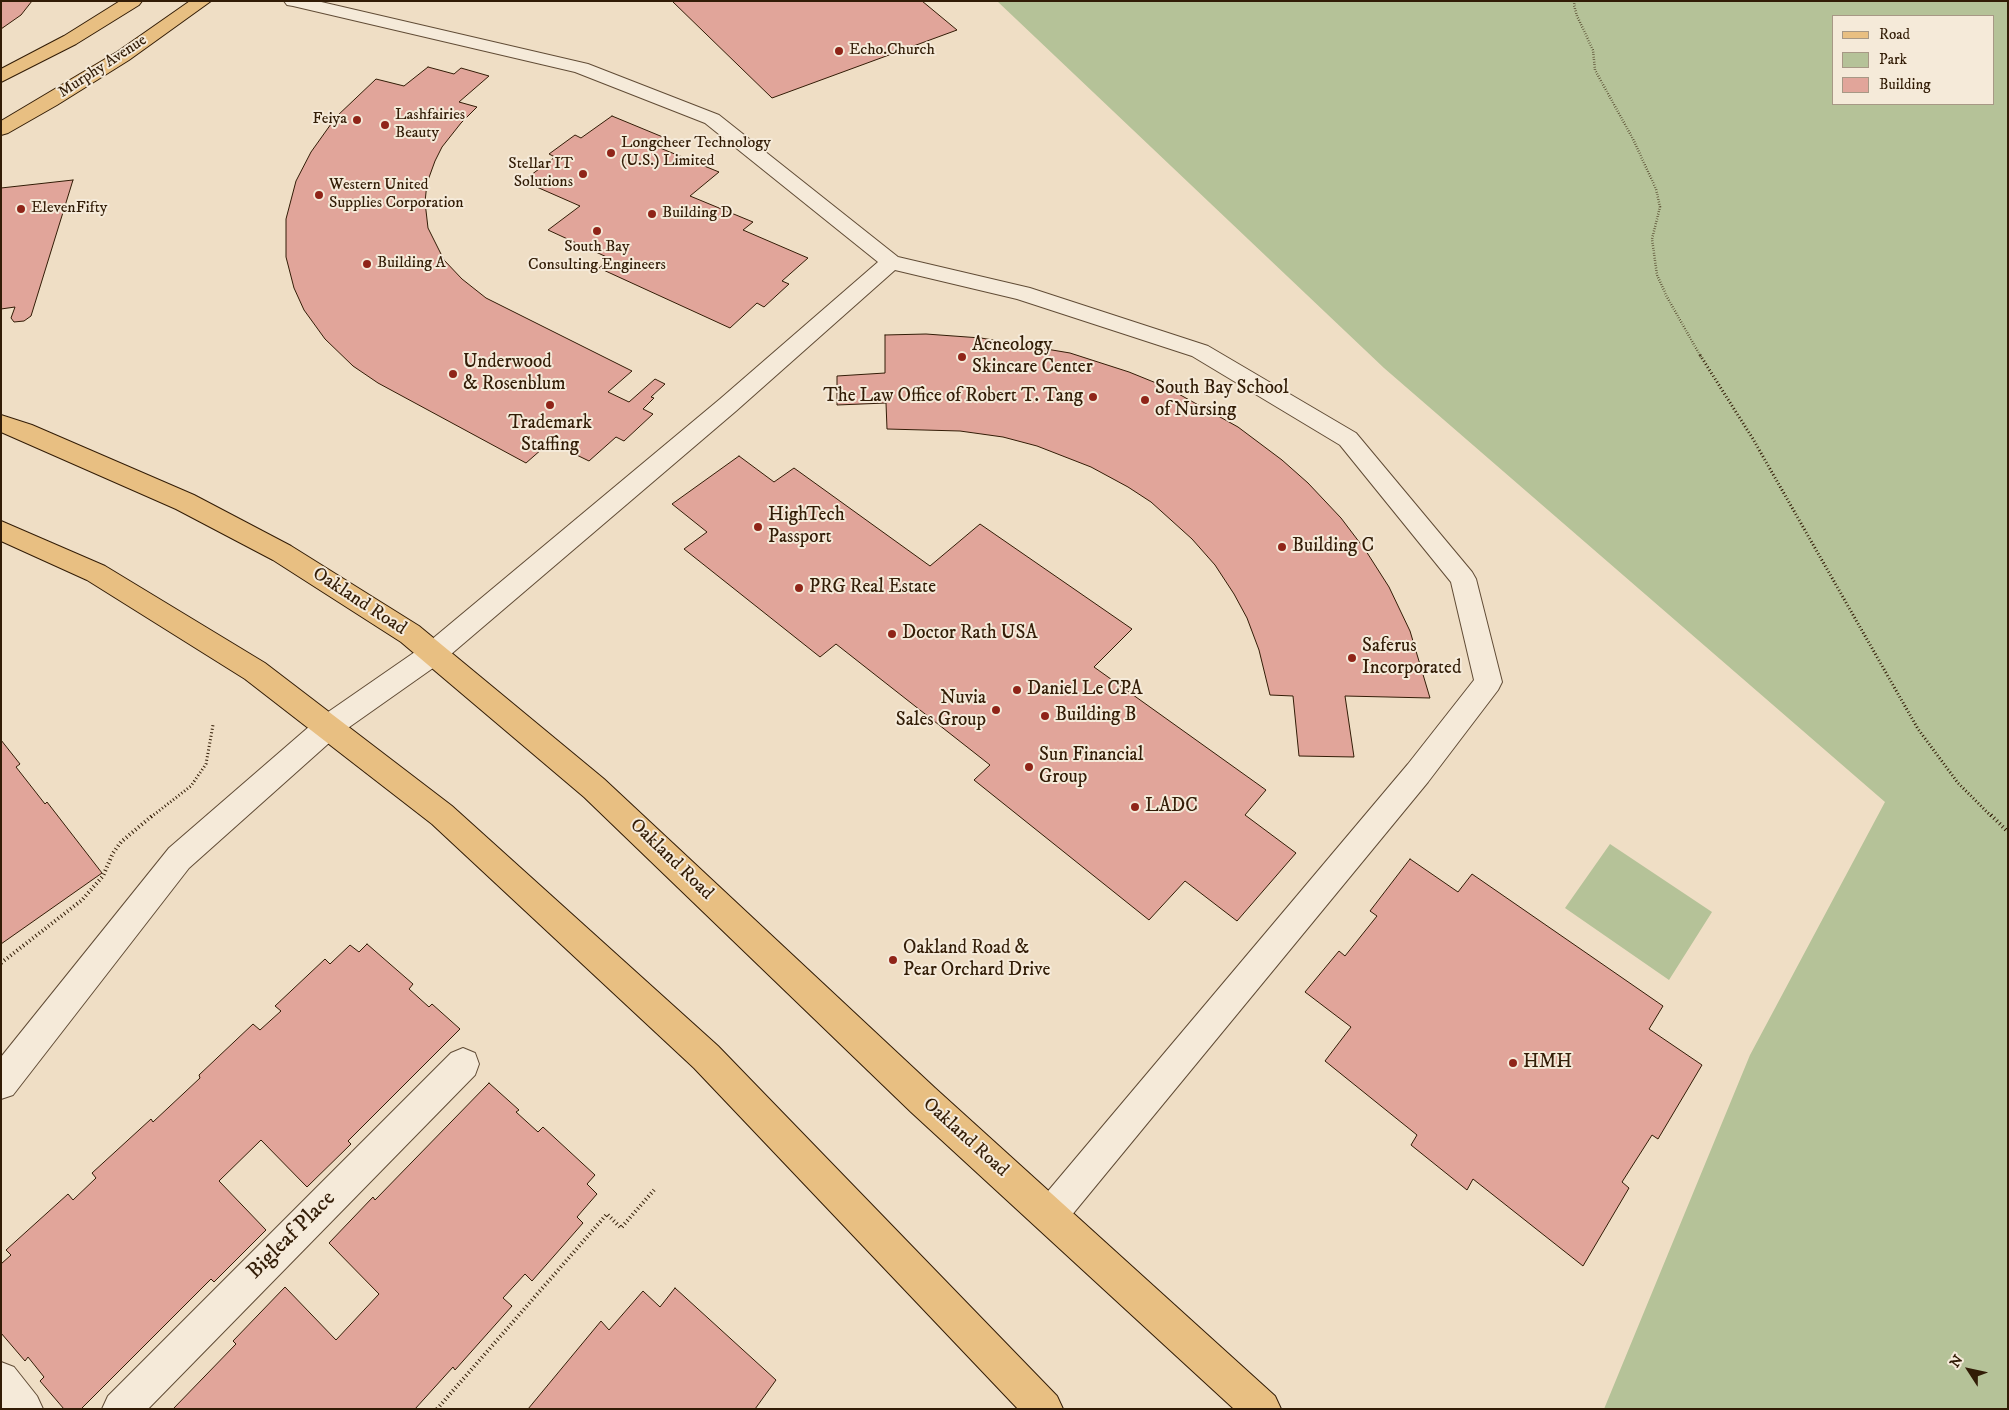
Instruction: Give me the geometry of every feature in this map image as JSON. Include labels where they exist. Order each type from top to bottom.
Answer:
[{"type":"main road","points":[[1,77],[70,40],[133,1]]},
{"type":"main road","name":"Murphy Avenue","points":[[1,129],[122,56],[202,1]]},
{"type":"main road","name":"Oakland Road","points":[[1,423],[24,431],[185,502],[282,553],[410,634],[594,788],[923,1100],[1262,1409]]},
{"type":"main road","points":[[1,530],[96,573],[255,671],[442,815],[706,1057],[1044,1409]]},
{"type":"street","points":[[293,1],[581,68],[712,119],[891,262],[1022,293],[1200,350],[1348,439],[1463,579],[1488,682],[1418,773],[1050,1215]]},
{"type":"street","points":[[1,1084],[179,858],[328,727],[434,653],[728,405],[891,262]]},
{"type":"street","name":"Bigleaf Place","points":[[121,1409],[463,1064]]},
{"type":"street","points":[[1,1380],[24,1409]]},
{"type":"path","points":[[1575,1],[1574,5],[1577,16],[1593,50],[1596,70],[1633,139],[1656,188],[1660,207],[1652,239],[1653,256],[1657,275],[1667,297],[1692,343],[1753,439],[1918,729],[1958,783],[2008,832]]},
{"type":"path","points":[[1,963],[82,900],[103,876],[113,853],[121,842],[132,831],[191,786],[206,764],[212,725]]},
{"type":"path","points":[[437,1409],[607,1214],[621,1228],[654,1190]]},
{"type":"green space","points":[[997,1],[2008,1],[2008,1409],[1604,1409],[1750,1055],[1885,802],[1384,368]]},
{"type":"green space","points":[[1610,844],[1712,912],[1669,980],[1565,908]]},
{"type":"building","points":[[1,1],[32,1],[21,15],[1,29]]},
{"type":"building","points":[[672,1],[922,1],[957,30],[772,98]]},
{"type":"building","name":"Building A","points":[[428,67],[454,74],[461,68],[489,76],[459,102],[477,107],[461,123],[442,147],[427,183],[425,202],[428,228],[444,260],[462,279],[486,298],[632,371],[608,392],[629,402],[655,379],[665,384],[651,397],[654,398],[643,409],[653,414],[624,441],[616,437],[589,461],[550,442],[526,463],[378,383],[353,366],[325,339],[304,310],[294,288],[286,257],[286,219],[296,181],[311,152],[336,117],[376,79],[404,86]]},
{"type":"building","name":"Building D","points":[[612,116],[670,140],[660,148],[719,172],[690,196],[753,222],[743,230],[808,258],[782,281],[789,284],[764,307],[757,303],[730,328],[599,268],[611,259],[548,230],[580,206],[523,181],[555,157],[549,154],[575,135],[581,138]]},
{"type":"building","points":[[73,180],[31,316],[24,321],[14,322],[11,318],[15,307],[1,309],[1,188]]},
{"type":"building","name":"Building C","points":[[926,334],[981,338],[1070,353],[1129,372],[1166,387],[1238,427],[1282,460],[1308,483],[1341,518],[1366,551],[1389,587],[1410,631],[1430,698],[1345,696],[1354,757],[1299,756],[1293,696],[1270,695],[1259,650],[1247,618],[1234,594],[1215,565],[1192,539],[1151,502],[1091,467],[1037,446],[1003,437],[960,431],[887,429],[886,403],[837,405],[837,376],[885,373],[885,335]]},
{"type":"building","name":"Building B","points":[[739,456],[774,482],[794,468],[930,566],[980,524],[1132,629],[1094,667],[1266,790],[1245,815],[1296,853],[1237,921],[1185,881],[1149,920],[974,780],[990,765],[836,644],[820,657],[684,549],[707,532],[672,504]]},
{"type":"building","points":[[1,740],[20,764],[16,767],[45,804],[47,802],[102,873],[1,944]]},
{"type":"building","name":"HMH","points":[[1410,859],[1458,892],[1472,874],[1663,1006],[1649,1029],[1702,1065],[1658,1139],[1652,1135],[1622,1182],[1629,1188],[1583,1266],[1473,1179],[1467,1190],[1411,1145],[1417,1135],[1325,1061],[1351,1027],[1305,992],[1339,951],[1345,956],[1377,916],[1370,911]]},
{"type":"building","points":[[367,944],[413,984],[409,989],[429,1007],[432,1004],[460,1029],[348,1141],[351,1144],[307,1187],[261,1140],[219,1181],[266,1230],[214,1282],[211,1279],[81,1409],[64,1409],[40,1381],[44,1377],[28,1357],[25,1361],[1,1333],[1,1264],[11,1255],[6,1250],[68,1194],[73,1200],[96,1178],[92,1173],[151,1119],[153,1122],[253,1024],[260,1030],[281,1011],[275,1006],[325,959],[330,964],[350,945],[359,952]]},
{"type":"building","points":[[489,1083],[519,1110],[516,1112],[538,1132],[543,1127],[595,1175],[587,1184],[597,1194],[577,1217],[583,1223],[532,1281],[525,1274],[503,1298],[512,1306],[455,1370],[453,1367],[415,1409],[173,1409],[236,1344],[233,1341],[285,1287],[336,1340],[379,1294],[329,1243],[373,1197],[375,1200]]},
{"type":"building","points":[[675,1288],[776,1380],[755,1409],[528,1409],[601,1321],[609,1330],[643,1291],[660,1307]]},
{"type":"place","name":"Echo.Church","points":[[839,51]]},
{"type":"place","name":"Feiya","points":[[357,120]]},
{"type":"place","name":"Lashfairies Beauty","points":[[385,125]]},
{"type":"place","name":"Longcheer Technology (U.S.) Limited","points":[[611,153]]},
{"type":"place","name":"Stellar IT Solutions","points":[[583,174]]},
{"type":"place","name":"Western United Supplies Corporation","points":[[319,195]]},
{"type":"place","name":"ElevenFifty","points":[[21,209]]},
{"type":"place","name":"Building D","points":[[652,214]]},
{"type":"place","name":"South Bay Consulting Engineers","points":[[597,231]]},
{"type":"place","name":"Building A","points":[[367,264]]},
{"type":"place","name":"Acneology Skincare Center","points":[[962,357]]},
{"type":"place","name":"Underwood & Rosenblum","points":[[453,374]]},
{"type":"place","name":"The Law Office of Robert T. Tang","points":[[1093,397]]},
{"type":"place","name":"South Bay School of Nursing","points":[[1145,400]]},
{"type":"place","name":"Trademark Staffing","points":[[550,405]]},
{"type":"place","name":"HighTech Passport","points":[[758,527]]},
{"type":"place","name":"Building C","points":[[1282,547]]},
{"type":"place","name":"PRG Real Estate","points":[[799,588]]},
{"type":"place","name":"Doctor Rath USA","points":[[892,634]]},
{"type":"place","name":"Saferus Incorporated","points":[[1352,658]]},
{"type":"place","name":"Daniel Le CPA","points":[[1017,690]]},
{"type":"place","name":"Nuvia Sales Group","points":[[996,710]]},
{"type":"place","name":"Building B","points":[[1045,716]]},
{"type":"place","name":"Sun Financial Group","points":[[1029,767]]},
{"type":"place","name":"LADC","points":[[1135,807]]},
{"type":"place","name":"Oakland Road & Pear Orchard Drive","points":[[893,960]]},
{"type":"place","name":"HMH","points":[[1513,1063]]}]
